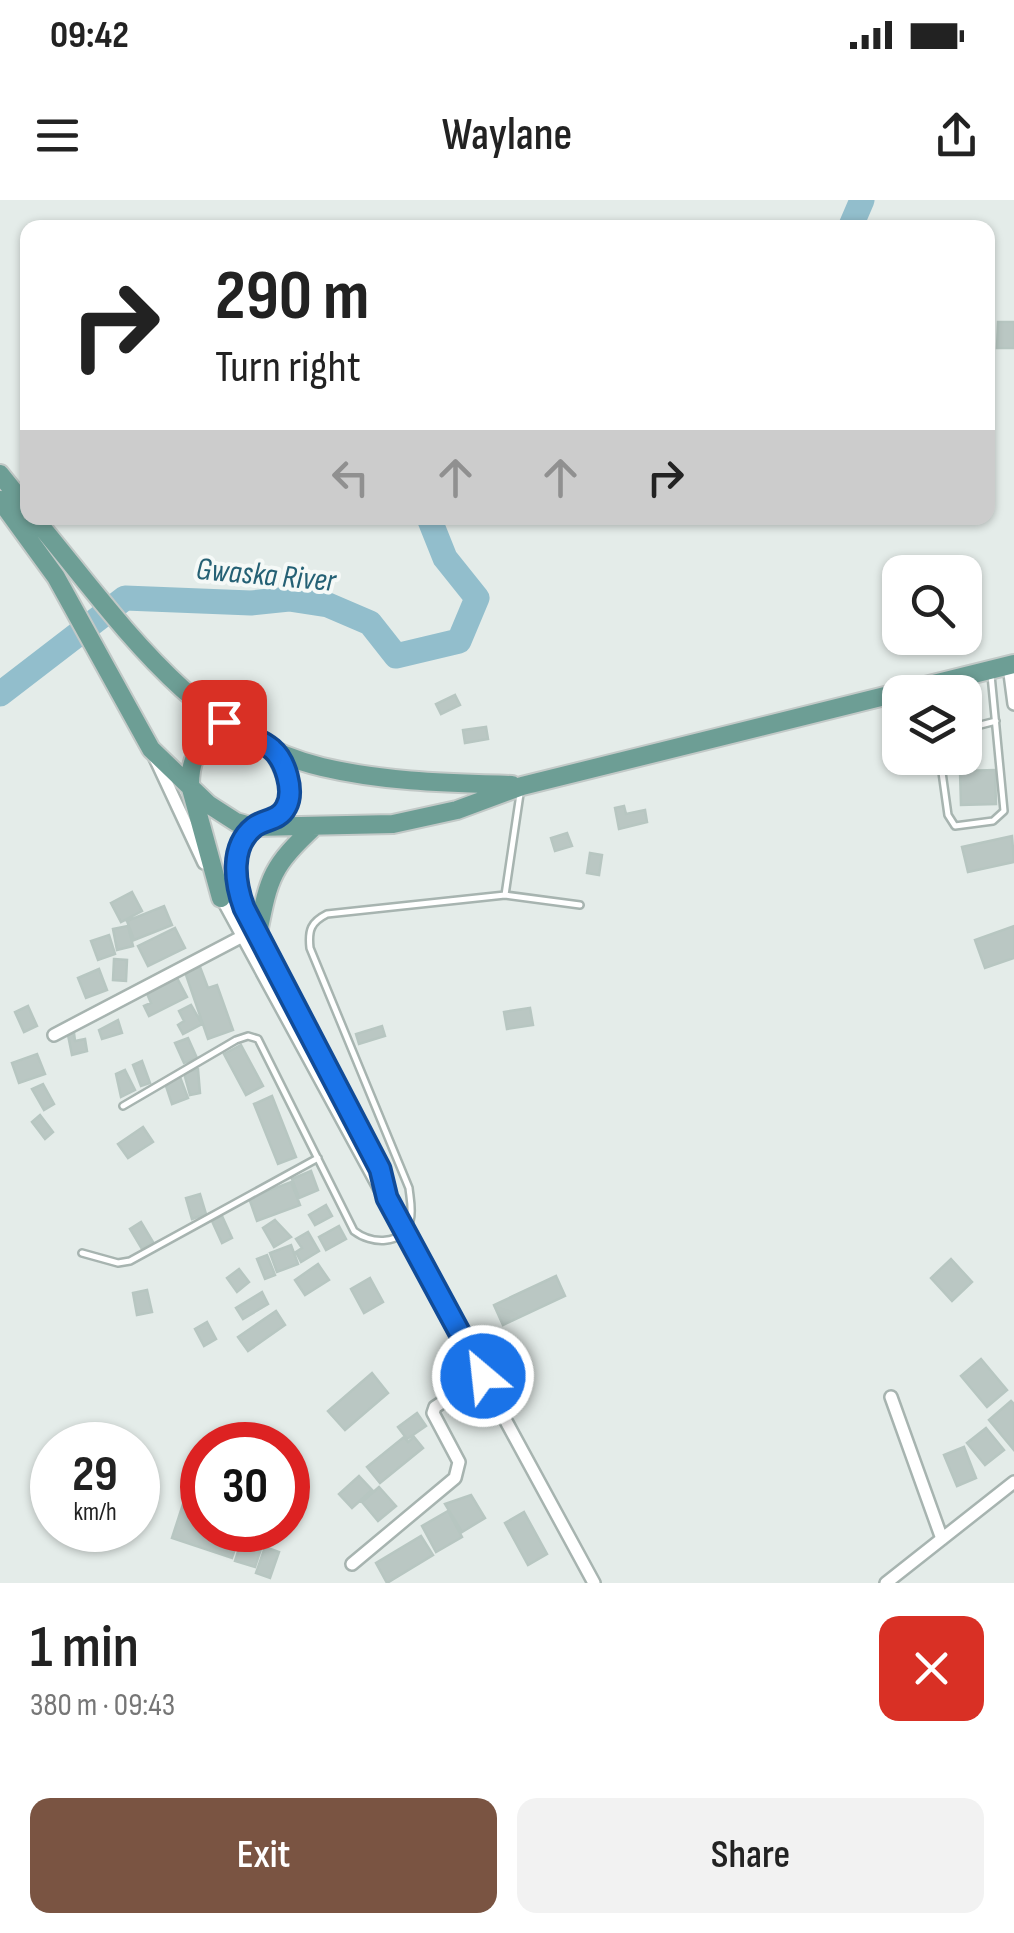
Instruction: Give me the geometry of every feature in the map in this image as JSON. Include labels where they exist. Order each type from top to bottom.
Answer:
[{"type":"main road","points":[[0,474],[20,500]]},
{"type":"main road","points":[[0,500],[20,522]]},
{"type":"main road","points":[[23,525],[179,683],[239,734],[321,767],[388,778],[522,786]]},
{"type":"main road","points":[[38,525],[151,749],[208,804],[236,822],[254,827],[394,824],[457,810],[522,786],[882,696]]},
{"type":"main road","points":[[975,675],[1006,667]]},
{"type":"main road","points":[[221,898],[190,786],[190,767],[202,744],[215,737],[239,734]]},
{"type":"main road","points":[[254,827],[276,818],[286,808],[287,777],[273,749]]},
{"type":"main road","points":[[249,935],[280,859],[315,826]]},
{"type":"street","points":[[1006,667],[1014,704]]},
{"type":"street","points":[[151,749],[221,898],[249,935],[380,1169],[387,1198],[594,1583]]},
{"type":"street","points":[[249,935],[236,868],[240,848],[254,827]]},
{"type":"street","points":[[54,1034],[249,935]]},
{"type":"street","points":[[352,1564],[455,1478],[458,1462],[433,1413],[435,1407],[483,1376]]},
{"type":"street","points":[[891,1397],[942,1539]]},
{"type":"street","points":[[886,1583],[1014,1482]]},
{"type":"lane","points":[[942,775],[948,815],[954,826],[999,817],[1004,811],[996,721],[1006,667]]},
{"type":"lane","points":[[982,725],[996,721]]},
{"type":"lane","points":[[505,894],[522,786]]},
{"type":"lane","points":[[123,1106],[248,1036],[258,1040],[354,1231],[375,1242],[387,1241],[404,1230],[410,1220],[409,1188],[310,948],[308,934],[315,920],[327,914],[505,894],[580,904]]},
{"type":"lane","points":[[82,1254],[118,1263],[130,1261],[318,1158]]},
{"type":"building","points":[[998,322],[1014,322],[1014,348],[997,348]]},
{"type":"building","points":[[455,695],[460,705],[441,714],[436,704]]},
{"type":"building","points":[[486,727],[488,739],[465,743],[463,730]]},
{"type":"building","points":[[982,770],[995,770],[996,804],[961,805],[960,775],[982,775]]},
{"type":"building","points":[[624,806],[626,814],[645,810],[647,822],[619,829],[615,808]]},
{"type":"building","points":[[567,833],[572,846],[555,851],[551,838]]},
{"type":"building","points":[[1012,836],[1014,862],[968,872],[962,847]]},
{"type":"building","points":[[590,853],[602,855],[599,875],[587,873]]},
{"type":"building","points":[[132,892],[142,911],[121,922],[111,903]]},
{"type":"building","points":[[164,906],[172,925],[134,940],[127,921]]},
{"type":"building","points":[[128,926],[133,946],[117,950],[113,929]]},
{"type":"building","points":[[1014,926],[1014,958],[985,968],[975,940]]},
{"type":"building","points":[[175,928],[185,948],[148,966],[138,946]]},
{"type":"building","points":[[109,935],[115,954],[98,960],[91,941]]},
{"type":"building","points":[[114,959],[127,960],[126,981],[113,980]]},
{"type":"building","points":[[200,967],[208,988],[217,985],[233,1030],[208,1039],[185,972]]},
{"type":"building","points":[[99,969],[107,990],[86,998],[78,978]]},
{"type":"building","points":[[176,976],[187,997],[149,1016],[144,1006],[151,1003],[146,991]]},
{"type":"building","points":[[191,1005],[202,1024],[183,1034],[178,1025],[184,1021],[179,1011]]},
{"type":"building","points":[[28,1006],[37,1026],[24,1032],[15,1012]]},
{"type":"building","points":[[530,1008],[533,1025],[507,1029],[504,1012]]},
{"type":"building","points":[[118,1020],[122,1033],[102,1039],[99,1030]]},
{"type":"building","points":[[382,1026],[385,1036],[359,1044],[356,1034]]},
{"type":"building","points":[[74,1033],[75,1041],[85,1039],[87,1051],[72,1055],[68,1035]]},
{"type":"building","points":[[188,1038],[197,1058],[184,1063],[175,1043]]},
{"type":"building","points":[[241,1045],[263,1086],[246,1095],[224,1054]]},
{"type":"building","points":[[37,1054],[45,1074],[19,1083],[12,1063]]},
{"type":"building","points":[[142,1061],[150,1083],[141,1086],[133,1065]]},
{"type":"building","points":[[198,1069],[200,1093],[190,1095],[184,1073]]},
{"type":"building","points":[[125,1070],[135,1090],[121,1097],[116,1074]]},
{"type":"building","points":[[180,1077],[188,1098],[172,1104],[165,1083]]},
{"type":"building","points":[[43,1084],[54,1104],[44,1110],[32,1089]]},
{"type":"building","points":[[272,1096],[296,1157],[278,1164],[254,1104]]},
{"type":"building","points":[[40,1115],[53,1132],[45,1139],[32,1122]]},
{"type":"building","points":[[143,1127],[153,1142],[128,1158],[118,1144]]},
{"type":"building","points":[[311,1171],[318,1190],[299,1198],[292,1179]]},
{"type":"building","points":[[291,1182],[300,1205],[257,1221],[249,1198]]},
{"type":"building","points":[[200,1194],[206,1214],[192,1219],[186,1198]]},
{"type":"building","points":[[326,1205],[332,1216],[315,1225],[309,1215]]},
{"type":"building","points":[[222,1216],[232,1238],[222,1243],[212,1221]]},
{"type":"building","points":[[275,1220],[291,1237],[274,1247],[263,1228]]},
{"type":"building","points":[[141,1222],[153,1242],[142,1249],[130,1229]]},
{"type":"building","points":[[339,1226],[346,1239],[326,1250],[319,1237]]},
{"type":"building","points":[[308,1232],[319,1251],[301,1262],[296,1252],[302,1248],[296,1239]]},
{"type":"building","points":[[291,1245],[298,1264],[277,1272],[270,1253]]},
{"type":"building","points":[[267,1255],[275,1275],[265,1279],[257,1259]]},
{"type":"building","points":[[951,1259],[972,1282],[952,1301],[931,1278]]},
{"type":"building","points":[[318,1264],[329,1280],[305,1295],[295,1280]]},
{"type":"building","points":[[239,1269],[249,1282],[237,1292],[227,1278]]},
{"type":"building","points":[[556,1276],[565,1296],[503,1325],[494,1305]]},
{"type":"building","points":[[370,1278],[383,1302],[364,1313],[351,1289]]},
{"type":"building","points":[[147,1290],[152,1312],[137,1315],[133,1293]]},
{"type":"building","points":[[262,1292],[268,1304],[243,1319],[236,1308]]},
{"type":"building","points":[[276,1311],[285,1325],[248,1351],[238,1337]]},
{"type":"building","points":[[207,1322],[216,1339],[204,1346],[195,1329]]},
{"type":"building","points":[[981,1359],[1007,1390],[987,1407],[961,1376]]},
{"type":"building","points":[[372,1373],[388,1393],[345,1430],[328,1411]]},
{"type":"building","points":[[1011,1401],[1014,1404],[1014,1450],[989,1420]]},
{"type":"building","points":[[417,1413],[426,1426],[407,1439],[398,1427]]},
{"type":"building","points":[[986,1428],[1004,1450],[985,1465],[967,1443]]},
{"type":"building","points":[[404,1437],[408,1442],[414,1437],[423,1448],[380,1483],[367,1467]]},
{"type":"building","points":[[964,1447],[976,1478],[957,1486],[944,1455]]},
{"type":"building","points":[[359,1476],[372,1490],[352,1508],[339,1494]]},
{"type":"building","points":[[379,1487],[396,1506],[378,1521],[362,1502]]},
{"type":"building","points":[[471,1495],[485,1518],[462,1532],[445,1504]]},
{"type":"building","points":[[448,1511],[462,1537],[436,1552],[422,1526]]},
{"type":"building","points":[[524,1512],[547,1554],[528,1565],[505,1523]]},
{"type":"building","points":[[180,1513],[180,1541],[172,1538]]},
{"type":"building","points":[[421,1536],[433,1555],[387,1583],[376,1563]]},
{"type":"building","points":[[238,1552],[260,1552],[255,1567],[235,1561]]},
{"type":"building","points":[[263,1552],[279,1552],[270,1578],[256,1573]]},
{"type":"waterway","name":"Gwaska River","points":[[853,220],[862,200]]},
{"type":"waterway","name":"Gwaska River","points":[[0,694],[125,598],[251,603],[289,599],[328,605],[370,623],[396,656],[459,641],[477,598],[445,558],[432,525]]},
{"type":"route","points":[[224,722],[239,734],[273,749],[290,792],[286,808],[276,818],[254,827],[240,848],[236,868],[244,908],[380,1169],[387,1198],[483,1376]]}]
